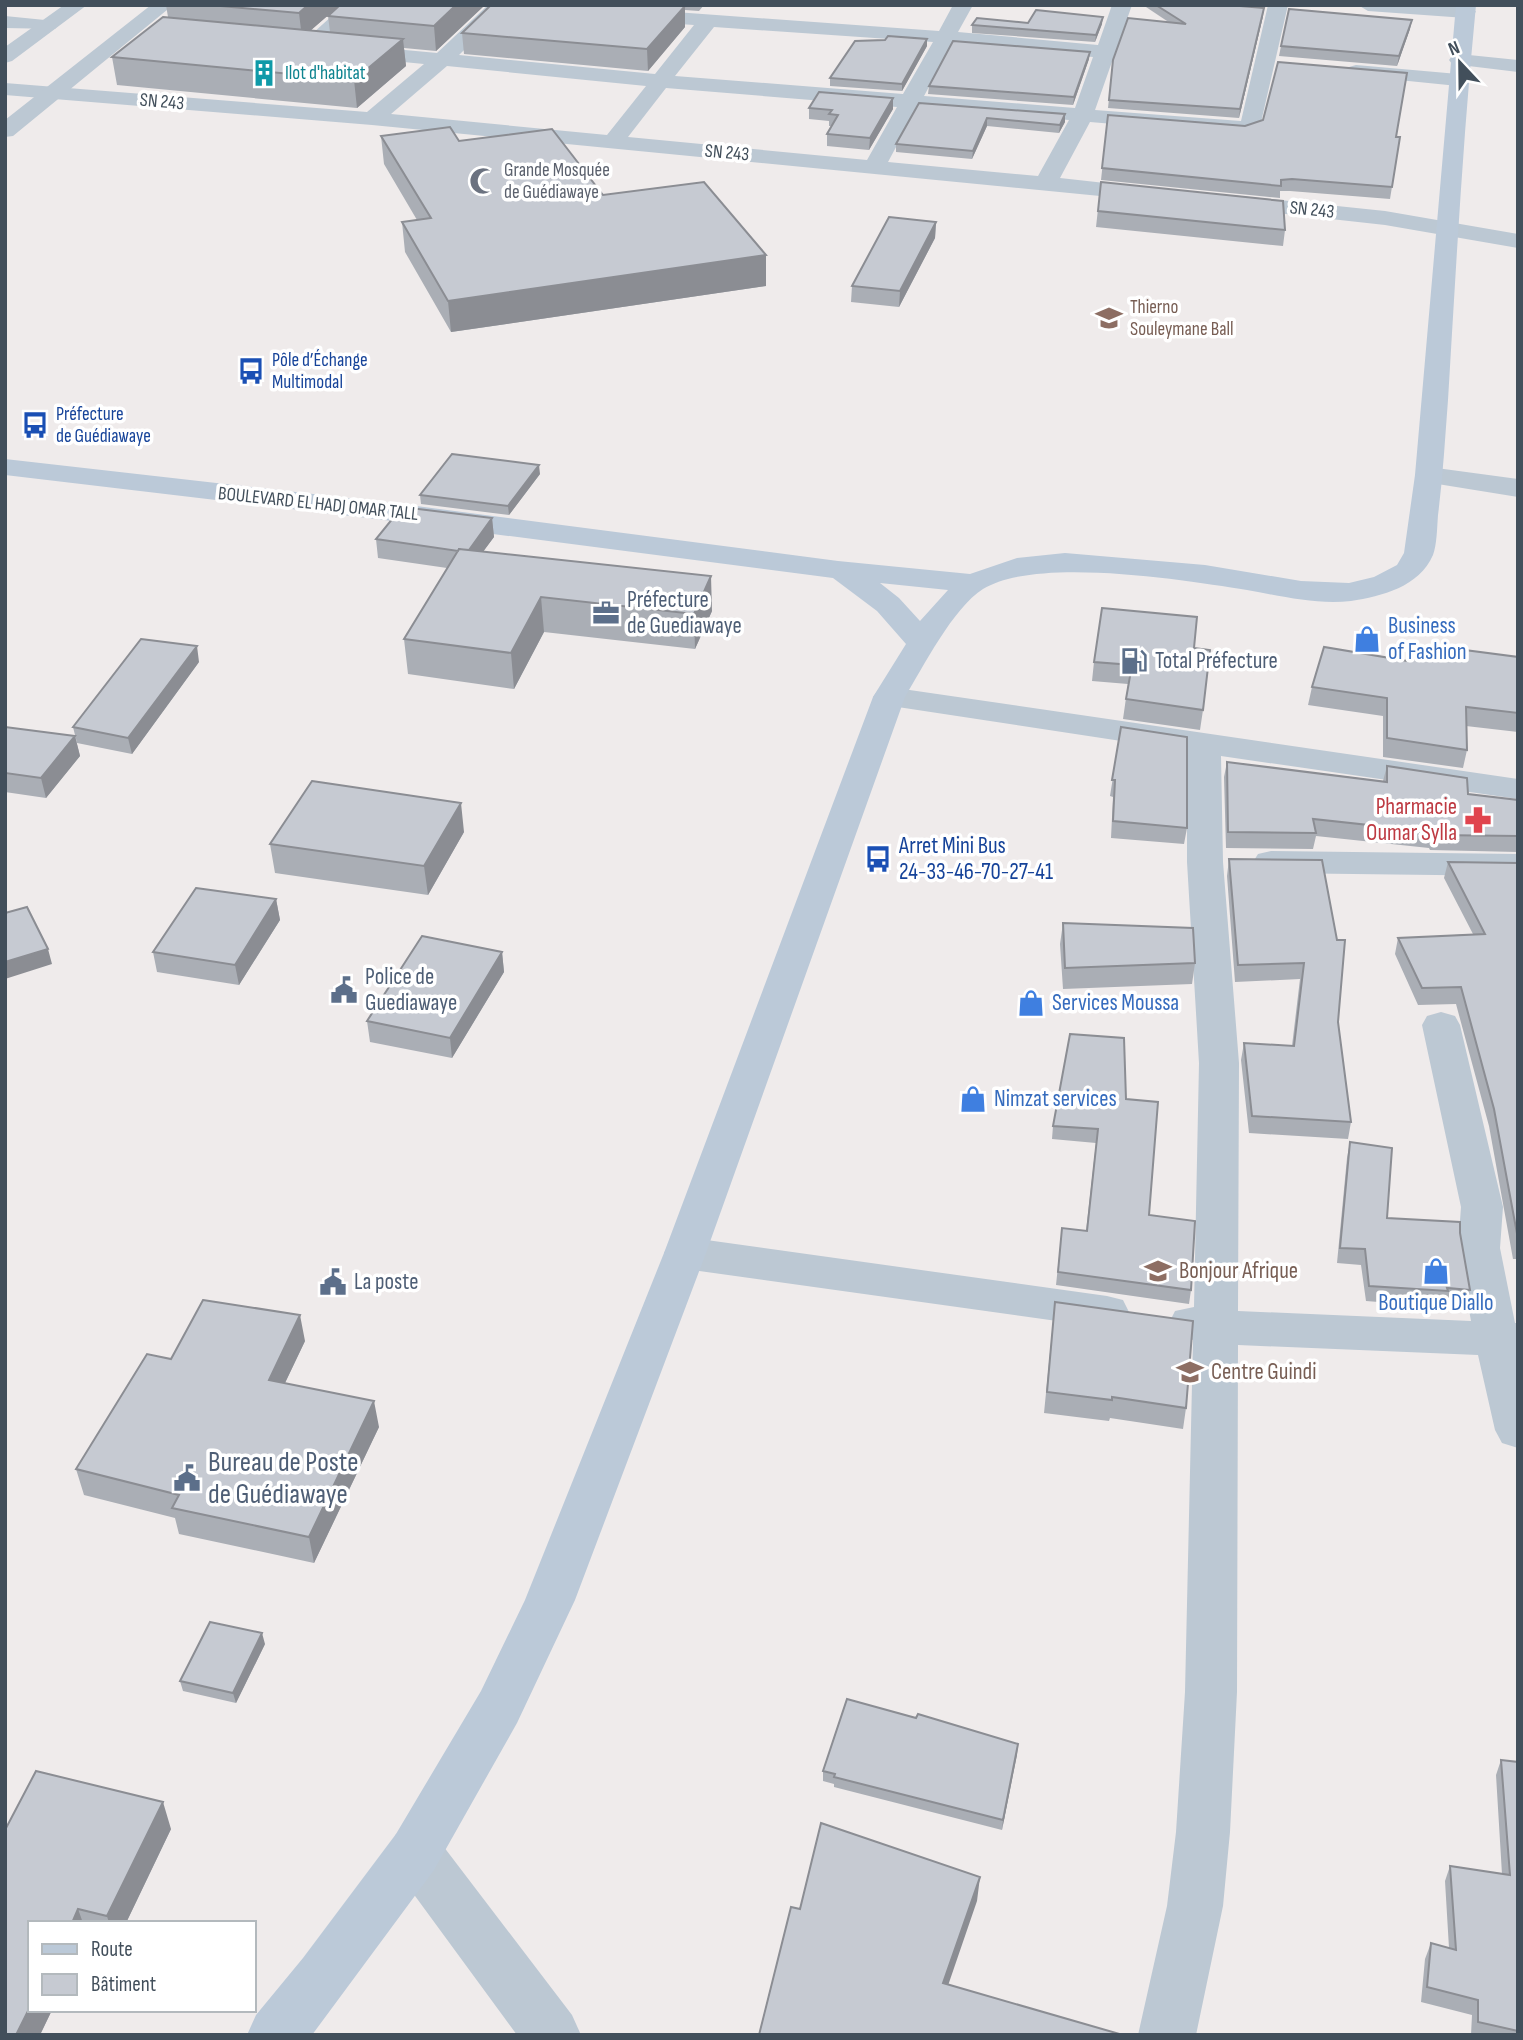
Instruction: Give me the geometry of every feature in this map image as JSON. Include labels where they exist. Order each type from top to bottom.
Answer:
[{"type":"main road","points":[[276,2035],[323,1977],[415,1852],[499,1707],[550,1600],[685,1253],[889,697],[936,620],[972,583],[1017,568],[1065,562],[1205,575],[1301,590],[1349,592],[1385,583],[1409,570],[1419,553],[1429,475],[1458,70],[1466,9]]},
{"type":"main road","name":"BOULEVARD EL HADJ OMAR TALL","points":[[5,467],[401,513],[838,570],[972,583]]},
{"type":"main road","name":"BOULEVARD EL HADJ OMAR TALL","points":[[838,570],[879,594],[897,611],[920,643]]},
{"type":"street","points":[[5,57],[77,5]]},
{"type":"street","points":[[5,131],[163,5]]},
{"type":"street","points":[[356,5],[302,46],[659,81],[1082,117],[1248,128],[1273,64],[1278,5]]},
{"type":"street","points":[[372,119],[442,60],[500,5]]},
{"type":"street","points":[[735,23],[749,5]]},
{"type":"street","points":[[874,167],[963,5]]},
{"type":"street","points":[[1045,183],[1082,117],[1122,5]]},
{"type":"street","points":[[1368,5],[1466,9]]},
{"type":"street","points":[[614,13],[946,37],[1105,52]]},
{"type":"street","points":[[612,143],[708,21]]},
{"type":"street","points":[[5,22],[48,25]]},
{"type":"street","points":[[129,31],[156,34]]},
{"type":"street","points":[[1335,69],[1458,70],[1518,66]]},
{"type":"street","name":"SN 243","points":[[5,89],[372,119],[1168,196]]},
{"type":"street","name":"SN 243","points":[[1209,200],[1385,218],[1518,241]]},
{"type":"street","points":[[1429,475],[1518,488]]},
{"type":"street","points":[[889,697],[1518,789]]},
{"type":"street","points":[[1167,2035],[1195,1906],[1203,1832],[1211,1692],[1219,1063],[1205,862],[1204,745]]},
{"type":"street","points":[[1205,862],[1518,865]]},
{"type":"street","points":[[1441,1025],[1482,1207],[1479,1248],[1507,1340],[1518,1430]]},
{"type":"street","points":[[685,1253],[1217,1327],[1507,1340]]},
{"type":"street","points":[[415,1852],[552,2035]]},
{"type":"building","points":[[210,5],[308,5],[299,13]]},
{"type":"building","points":[[340,5],[456,5],[434,26],[328,16]]},
{"type":"building","points":[[491,5],[685,6],[647,49],[462,33]]},
{"type":"building","points":[[1156,5],[1264,8],[1240,109],[1109,100],[1113,60],[1128,18],[1186,24]]},
{"type":"building","points":[[1289,9],[1412,20],[1399,56],[1281,46]]},
{"type":"building","points":[[1036,10],[1103,17],[1096,35],[972,25],[977,18],[1028,23]]},
{"type":"building","points":[[163,17],[403,39],[354,80],[112,57]]},
{"type":"building","points":[[888,36],[927,39],[902,84],[830,78],[855,41],[885,40]]},
{"type":"building","points":[[953,41],[1090,52],[1074,97],[929,86]]},
{"type":"building","points":[[1278,62],[1407,73],[1396,137],[1400,137],[1392,187],[1292,179],[1281,180],[1281,186],[1102,168],[1108,115],[1245,126],[1263,120]]},
{"type":"building","points":[[819,92],[893,98],[870,138],[827,134],[838,115],[829,114],[832,110],[809,108]]},
{"type":"building","points":[[919,103],[1065,114],[1060,125],[987,118],[973,151],[896,144]]},
{"type":"building","points":[[450,127],[459,141],[552,129],[603,195],[704,182],[766,255],[448,301],[402,222],[431,218],[381,136]]},
{"type":"building","points":[[1101,182],[1283,201],[1285,230],[1098,211]]},
{"type":"building","points":[[889,217],[936,222],[900,291],[852,286]]},
{"type":"building","points":[[452,454],[539,465],[508,506],[420,495]]},
{"type":"building","points":[[402,507],[492,518],[469,550],[458,551],[376,539]]},
{"type":"building","points":[[459,549],[711,576],[694,614],[541,597],[511,653],[404,639]]},
{"type":"building","points":[[1102,608],[1197,617],[1194,648],[1210,650],[1203,710],[1126,699],[1132,665],[1094,662]]},
{"type":"building","points":[[141,639],[197,646],[128,738],[73,727]]},
{"type":"building","points":[[1434,646],[1518,657],[1518,713],[1466,707],[1467,750],[1387,738],[1387,698],[1312,687],[1324,647],[1408,661],[1409,657],[1432,660]]},
{"type":"building","points":[[5,727],[75,736],[41,778],[5,773]]},
{"type":"building","points":[[1121,727],[1187,737],[1187,828],[1113,821],[1115,780],[1112,780]]},
{"type":"building","points":[[1227,762],[1387,782],[1387,766],[1467,778],[1468,794],[1518,800],[1518,836],[1434,835],[1433,832],[1313,819],[1316,833],[1228,832]]},
{"type":"building","points":[[312,781],[461,803],[424,866],[270,844]]},
{"type":"building","points":[[1229,859],[1322,860],[1337,940],[1345,940],[1338,1022],[1351,1122],[1252,1116],[1244,1043],[1294,1046],[1304,963],[1238,965]]},
{"type":"building","points":[[1448,862],[1518,863],[1518,1239],[1494,1109],[1461,987],[1422,988],[1398,938],[1485,934]]},
{"type":"building","points":[[196,888],[276,899],[235,965],[153,952]]},
{"type":"building","points":[[27,907],[48,949],[5,962],[5,913]]},
{"type":"building","points":[[1063,923],[1193,928],[1195,963],[1065,968]]},
{"type":"building","points":[[422,936],[502,952],[450,1038],[367,1021]]},
{"type":"building","points":[[1070,1034],[1124,1038],[1126,1099],[1158,1102],[1149,1215],[1195,1221],[1191,1290],[1058,1272],[1062,1228],[1087,1231],[1098,1129],[1053,1126]]},
{"type":"building","points":[[1350,1142],[1392,1148],[1387,1218],[1460,1222],[1470,1290],[1369,1286],[1365,1249],[1340,1248]]},
{"type":"building","points":[[203,1300],[300,1315],[269,1380],[374,1401],[309,1537],[172,1508],[179,1495],[76,1469],[147,1354],[171,1359]]},
{"type":"building","points":[[1055,1302],[1193,1321],[1186,1408],[1112,1397],[1112,1400],[1047,1392]]},
{"type":"building","points":[[210,1622],[262,1633],[233,1693],[180,1681]]},
{"type":"building","points":[[847,1699],[916,1718],[918,1714],[1018,1744],[1003,1820],[834,1777],[835,1774],[823,1771]]},
{"type":"building","points":[[1501,1760],[1518,1762],[1518,2031],[1478,2022],[1478,2000],[1427,1987],[1431,1943],[1456,1950],[1450,1866],[1510,1875]]},
{"type":"building","points":[[36,1771],[163,1802],[107,1916],[78,1909],[73,1921],[28,1921],[28,2011],[16,2035],[5,2035],[5,1830]]},
{"type":"building","points":[[821,1823],[980,1877],[943,1983],[1123,2035],[759,2035],[791,1907],[800,1909]]},
{"type":"place","name":"Ilot d'habitat","points":[[264,73]]},
{"type":"place","name":"Grande Mosquée de Guédiawaye","points":[[483,181]]},
{"type":"place","name":"Thierno Souleymane Ball","points":[[1109,318]]},
{"type":"place","name":"Pôle d’Échange Multimodal","points":[[251,371]]},
{"type":"place","name":"Préfecture de Guédiawaye","points":[[35,425]]},
{"type":"place","name":"Préfecture de Guediawaye","points":[[606,613]]},
{"type":"place","name":"Business of Fashion","points":[[1367,639]]},
{"type":"place","name":"Total Préfecture","points":[[1134,661]]},
{"type":"place","name":"Pharmacie Oumar Sylla","points":[[1478,820]]},
{"type":"place","name":"Arret Mini Bus 24-33-46-70-27-41","points":[[878,859]]},
{"type":"place","name":"Police de Guediawaye","points":[[344,990]]},
{"type":"place","name":"Services Moussa","points":[[1031,1003]]},
{"type":"place","name":"Nimzat services","points":[[973,1099]]},
{"type":"place","name":"Bonjour Afrique","points":[[1158,1271]]},
{"type":"place","name":"Boutique Diallo","points":[[1436,1271]]},
{"type":"place","name":"La poste","points":[[333,1282]]},
{"type":"place","name":"Centre Guindi","points":[[1190,1372]]},
{"type":"place","name":"Bureau de Poste de Guédiawaye","points":[[187,1478]]}]
